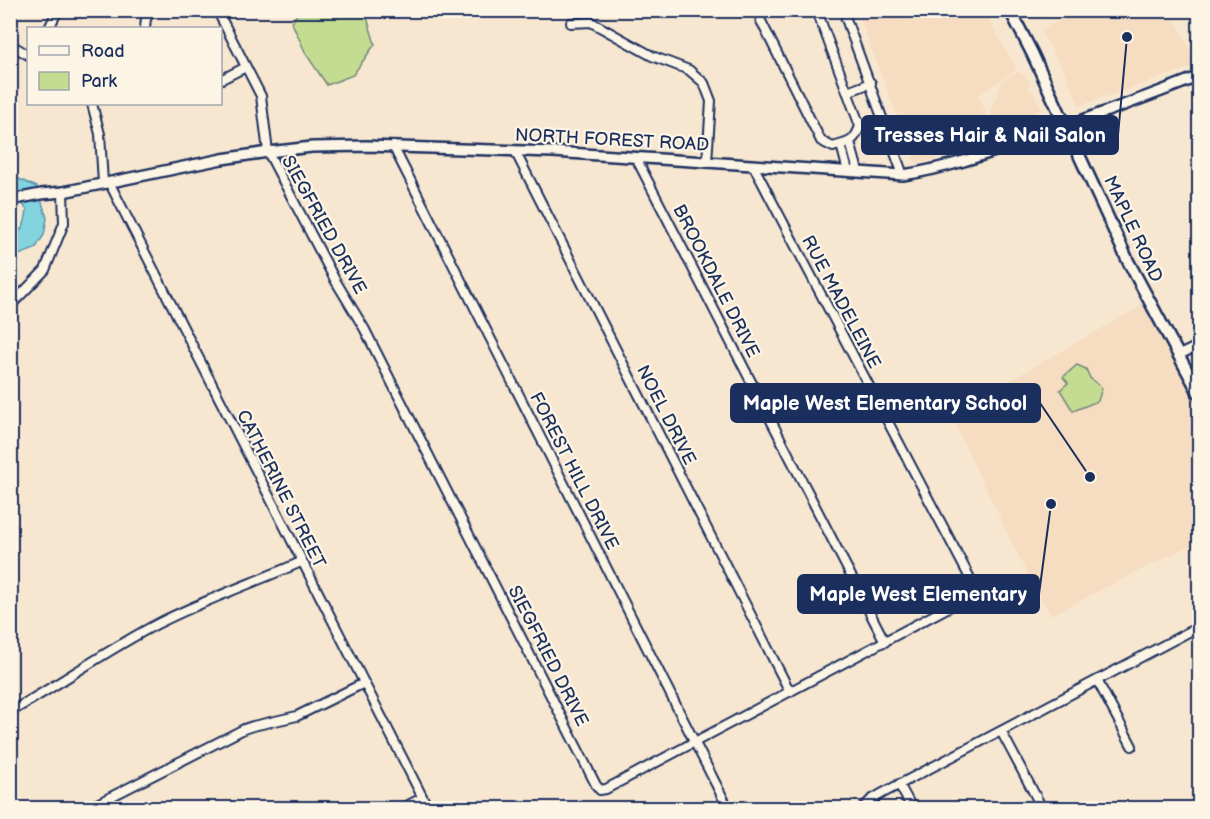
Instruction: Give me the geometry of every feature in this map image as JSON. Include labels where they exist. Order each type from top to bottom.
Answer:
[{"type":"main road","name":"MAPLE ROAD","points":[[1010,10],[1067,126],[1128,261],[1200,395]]},
{"type":"street","points":[[50,27],[58,10]]},
{"type":"street","points":[[145,27],[146,18],[153,10]]},
{"type":"street","points":[[217,10],[261,96],[268,152]]},
{"type":"street","points":[[761,21],[821,141],[833,147],[849,142],[856,136],[860,126],[817,11]]},
{"type":"street","points":[[846,19],[903,175]]},
{"type":"street","points":[[571,23],[591,21],[652,56],[689,70],[704,83],[711,101],[707,162]]},
{"type":"street","points":[[10,44],[27,54]]},
{"type":"street","points":[[222,79],[246,67]]},
{"type":"street","name":"NORTH FOREST ROAD","points":[[10,200],[63,192],[222,159],[312,147],[367,146],[515,151],[903,175],[959,163],[1067,126],[1200,76]]},
{"type":"street","points":[[847,92],[871,83]]},
{"type":"street","points":[[92,105],[98,121],[106,183]]},
{"type":"street","points":[[849,142],[858,171]]},
{"type":"street","points":[[840,145],[848,171]]},
{"type":"street","name":"FOREST HILL DRIVE","points":[[393,147],[728,808]]},
{"type":"street","name":"NOEL DRIVE","points":[[515,151],[790,692]]},
{"type":"street","name":"SIEGFRIED DRIVE","points":[[268,152],[335,280],[364,328],[600,790],[606,789],[966,598],[972,590],[971,580]]},
{"type":"street","name":"BROOKDALE DRIVE","points":[[636,158],[885,642]]},
{"type":"street","name":"RUE MADELEINE","points":[[753,165],[971,580]]},
{"type":"street","name":"CATHERINE STREET","points":[[106,183],[428,808]]},
{"type":"street","points":[[10,306],[45,270],[64,224],[63,192]]},
{"type":"street","points":[[1179,355],[1200,345]]},
{"type":"street","points":[[10,712],[104,654],[158,624],[217,596],[302,562]]},
{"type":"street","points":[[863,808],[899,784],[1200,626]]},
{"type":"street","points":[[1097,680],[1132,746]]},
{"type":"street","points":[[89,808],[244,729],[297,716],[364,683]]},
{"type":"street","points":[[1001,730],[1042,808]]},
{"type":"street","points":[[899,784],[912,808]]},
{"type":"street","points":[[402,808],[422,798]]},
{"type":"shaded area","points":[[857,11],[869,11],[891,18],[917,21],[984,11],[1017,70],[979,95],[994,132],[990,134],[990,139],[976,140],[974,136],[972,143],[964,148],[927,162],[915,163]]},
{"type":"shaded area","points":[[1069,11],[1170,11],[1199,65],[1079,106],[1067,77],[1040,30],[1071,15]]},
{"type":"shaded area","points":[[1017,72],[1025,75],[1030,84],[1028,87],[1042,109],[1033,118],[1037,125],[1001,138],[990,112],[1002,81]]},
{"type":"shaded area","points":[[1150,301],[1199,395],[1199,541],[1051,615],[1026,572],[950,414]]},
{"type":"green space","points":[[303,10],[365,11],[375,44],[353,75],[327,85],[306,54],[292,23],[298,12]]},
{"type":"green space","points":[[1077,365],[1086,369],[1090,378],[1102,388],[1098,401],[1073,411],[1060,390],[1068,383],[1063,377]]},
{"type":"water","points":[[11,172],[19,179],[37,187],[47,218],[44,235],[35,249],[11,258],[11,236],[19,232],[23,226],[27,210],[11,190]]},
{"type":"place","name":"Tresses Hair & Nail Salon","points":[[1127,37]]},
{"type":"place","name":"Maple West Elementary School","points":[[1090,477]]},
{"type":"place","name":"Maple West Elementary","points":[[1051,504]]}]
